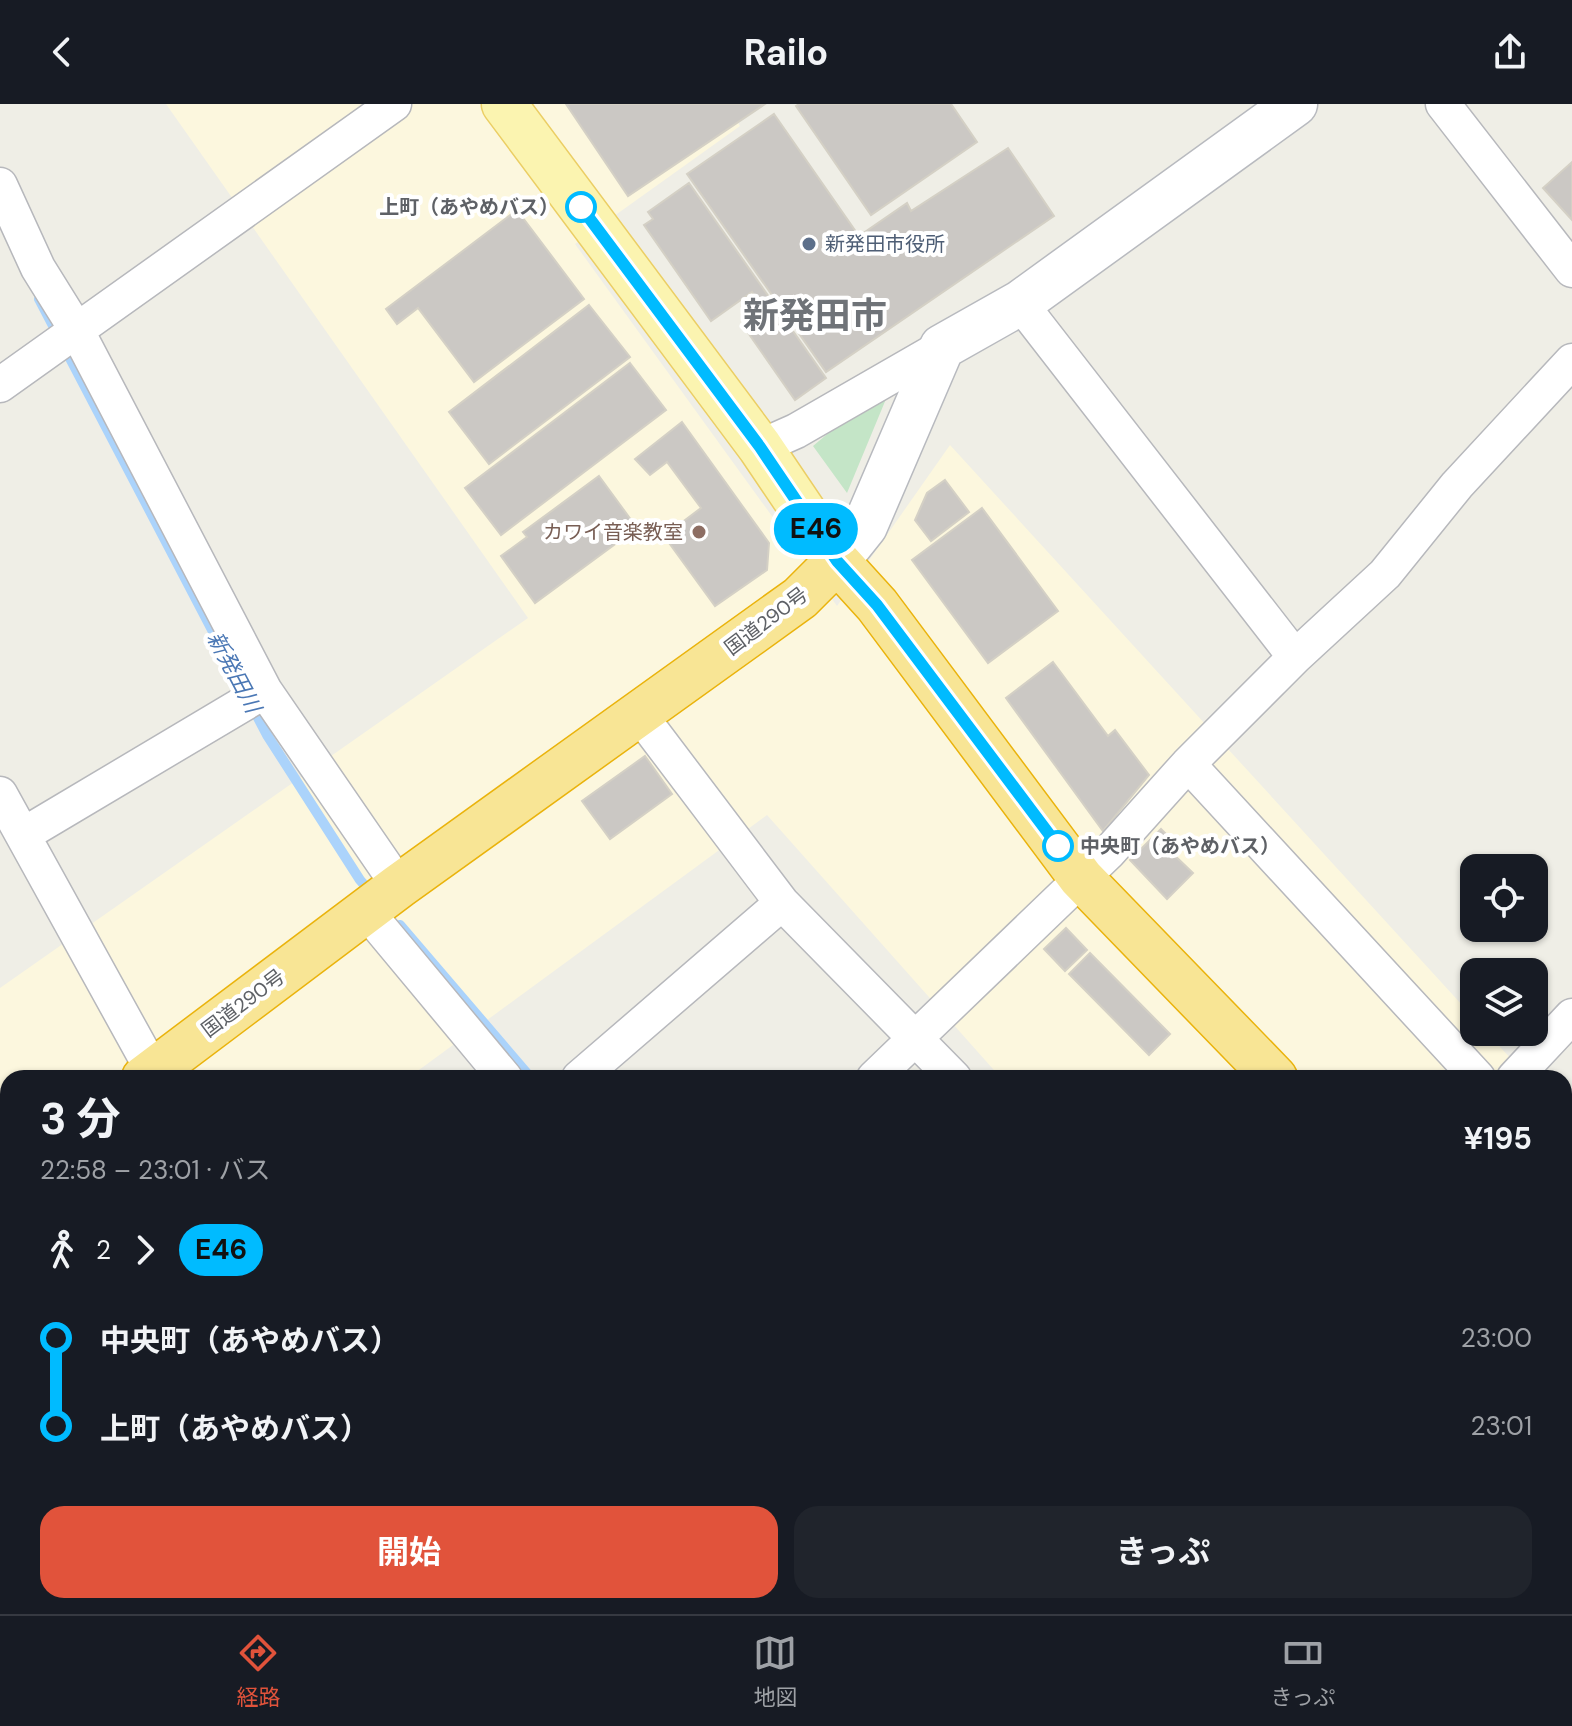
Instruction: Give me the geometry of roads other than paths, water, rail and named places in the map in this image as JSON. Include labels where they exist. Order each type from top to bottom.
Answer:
[{"type":"highway","name":"国道290号","points":[[153,1070],[383,899],[800,598],[837,561]]},
{"type":"highway","points":[[837,561],[877,605],[1081,878],[1267,1070]]},
{"type":"main road","points":[[504,104],[760,447],[837,561]]},
{"type":"street","points":[[0,385],[394,104]]},
{"type":"street","points":[[760,447],[796,431],[1020,303],[1295,104]]},
{"type":"street","points":[[1443,104],[1572,270]]},
{"type":"street","points":[[0,185],[38,268],[76,329],[252,699],[500,1070]]},
{"type":"street","points":[[1020,303],[1295,657]]},
{"type":"street","points":[[837,561],[865,526],[942,347]]},
{"type":"street","points":[[883,1070],[1109,852],[1188,764],[1295,657],[1385,574],[1457,485],[1572,361]]},
{"type":"street","points":[[23,835],[252,699]]},
{"type":"street","points":[[639,714],[782,903],[946,1070]]},
{"type":"street","points":[[1188,764],[1471,1070]]},
{"type":"street","points":[[0,794],[146,1070]]},
{"type":"street","points":[[588,1070],[782,903]]},
{"type":"street","points":[[1521,1070],[1572,1016]]},
{"type":"waterway","name":"新発田川","points":[[39,299],[267,735],[360,880],[373,895]]},
{"type":"waterway","name":"新発田川","points":[[400,925],[524,1070]]},
{"type":"place","name":"上町（あやめバス）","points":[[581,207]]},
{"type":"place","name":"新発田市役所","points":[[809,244]]},
{"type":"place","name":"カワイ音楽教室","points":[[699,532]]},
{"type":"place","name":"中央町（あやめバス）","points":[[1058,846]]},
{"type":"district","name":"新発田市","points":[[815,315]]}]
